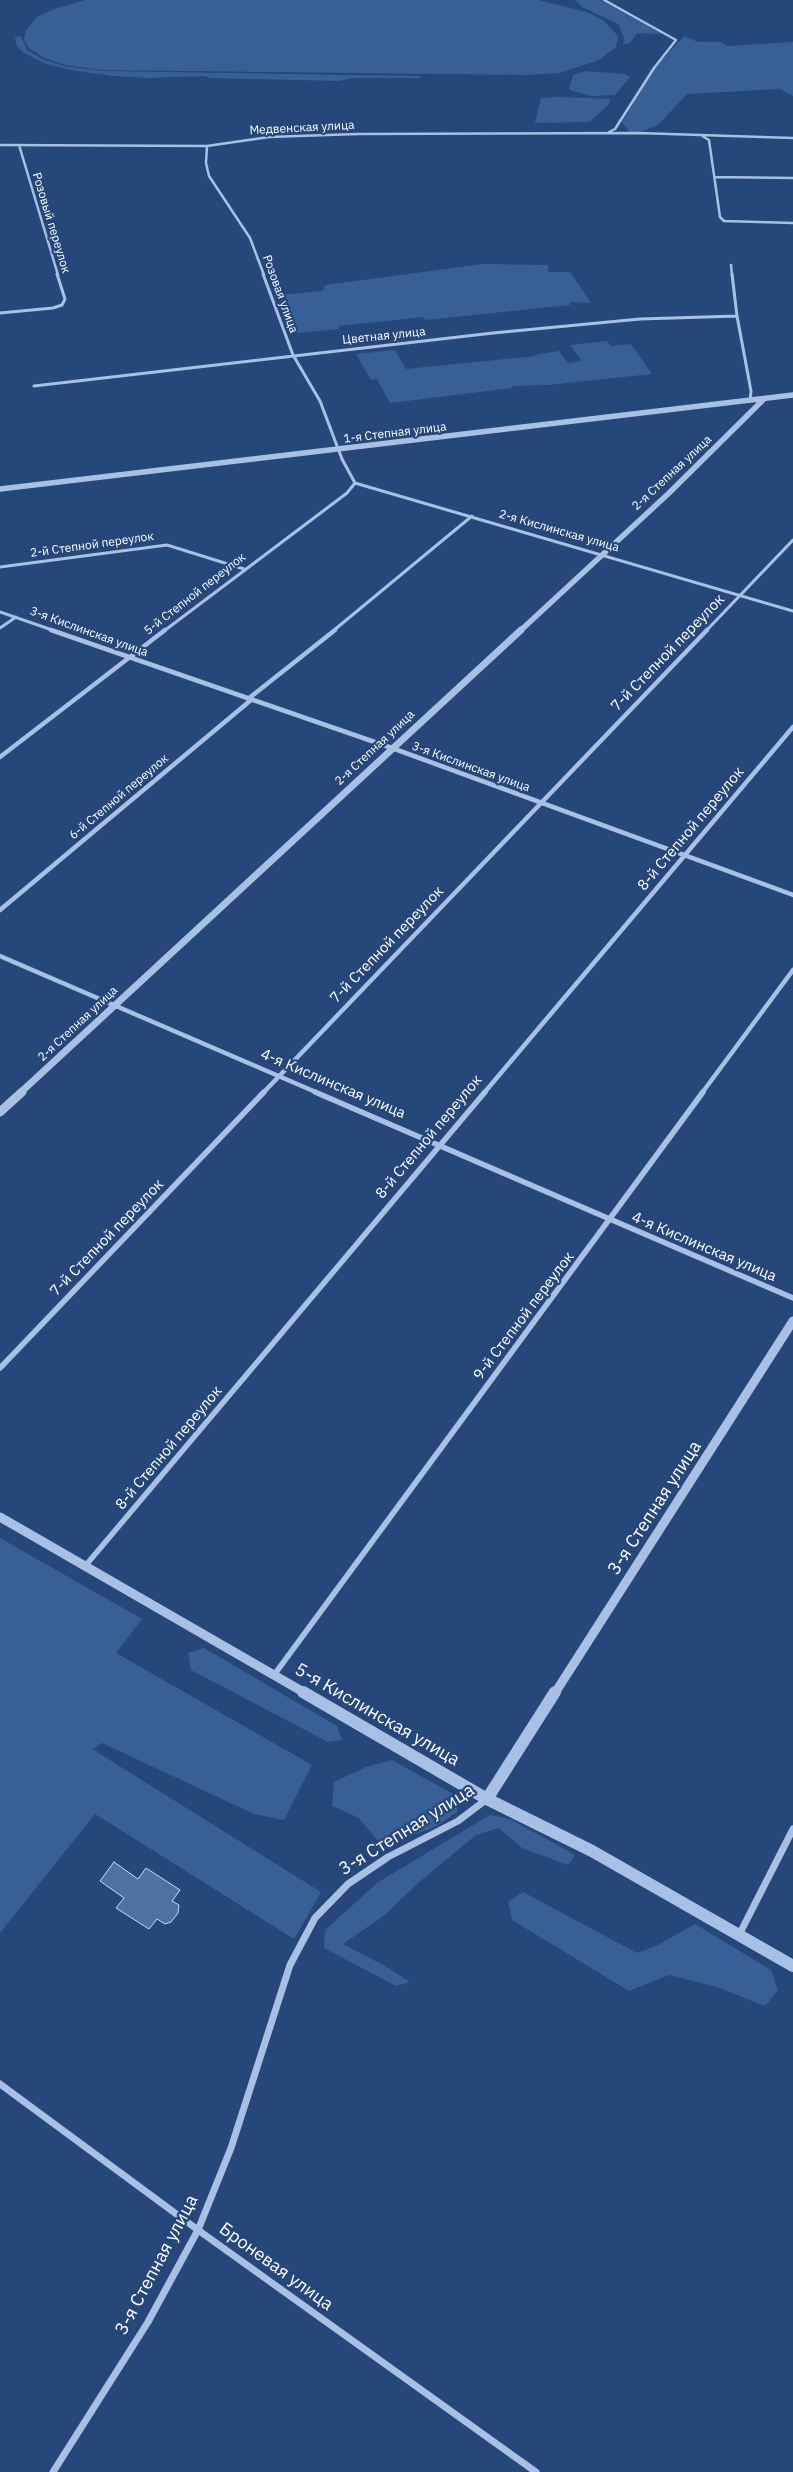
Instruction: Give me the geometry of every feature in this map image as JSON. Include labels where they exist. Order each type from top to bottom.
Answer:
[{"type":"street","points":[[604,0],[676,40],[654,68],[615,129],[606,134]]},
{"type":"street","name":"Медвенская улица","points":[[0,145],[207,146],[252,139],[321,135],[606,134],[793,138]]},
{"type":"street","points":[[701,136],[708,140],[720,217],[724,221],[793,223]]},
{"type":"street","name":"Розовый переулок","points":[[0,313],[62,305],[66,299],[19,145]]},
{"type":"street","name":"Розовая улица","points":[[207,146],[206,163],[209,176],[250,238],[293,356],[320,401],[339,449]]},
{"type":"street","points":[[715,177],[793,178]]},
{"type":"street","points":[[731,265],[737,316],[751,391],[750,401]]},
{"type":"street","name":"Цветная улица","points":[[34,386],[640,319],[737,316]]},
{"type":"street","name":"1-я Степная улица","points":[[0,489],[793,395]]},
{"type":"street","name":"2-я Степная улица","points":[[0,1112],[721,443],[763,400]]},
{"type":"street","points":[[339,449],[355,483]]},
{"type":"street","name":"2-я Кислинская улица","points":[[355,483],[602,554],[793,612]]},
{"type":"street","name":"5-й Степной переулок","points":[[0,758],[244,569],[347,492],[355,483]]},
{"type":"street","name":"6-й Степной переулок","points":[[0,910],[250,699],[472,516]]},
{"type":"street","name":"7-й Степной переулок","points":[[0,1368],[793,540]]},
{"type":"street","name":"2-й Степной переулок","points":[[0,567],[167,545],[244,569]]},
{"type":"street","name":"3-я Кислинская улица","points":[[0,612],[392,748],[793,895]]},
{"type":"street","points":[[0,628],[16,617]]},
{"type":"street","name":"8-й Степной переулок","points":[[86,1566],[793,727]]},
{"type":"street","name":"4-я Кислинская улица","points":[[0,956],[440,1144],[610,1221],[793,1298]]},
{"type":"street","name":"9-й Степной переулок","points":[[274,1675],[793,970]]},
{"type":"street","name":"3-я Степная улица","points":[[53,2472],[148,2322],[198,2230],[231,2148],[290,1965],[315,1918],[348,1884],[388,1857],[458,1821],[487,1799],[793,1321]]},
{"type":"street","name":"5-я Кислинская улица","points":[[0,1517],[487,1799],[592,1851],[793,1966]]},
{"type":"street","points":[[739,1936],[793,1829]]},
{"type":"street","name":"Броневая улица","points":[[0,2084],[198,2230],[536,2472]]},
{"type":"shaded area","points":[[85,0],[538,0],[587,12],[603,20],[618,36],[616,47],[599,60],[559,73],[528,75],[101,70],[65,65],[43,57],[29,48],[24,39],[26,30],[37,17],[54,9]]},
{"type":"shaded area","points":[[575,0],[600,0],[662,34],[637,33],[630,43],[622,44],[625,40],[618,24],[582,7]]},
{"type":"shaded area","points":[[21,36],[27,50],[42,59],[63,66],[101,71],[419,76],[422,78],[354,78],[339,81],[211,78],[204,76],[149,78],[113,76],[70,70],[46,64],[24,53],[17,46],[15,37]]},
{"type":"shaded area","points":[[684,36],[698,42],[720,42],[728,46],[793,42],[793,96],[780,89],[687,94],[658,125],[632,135],[622,122],[654,69]]},
{"type":"shaded area","points":[[585,71],[625,74],[630,77],[615,95],[592,96],[569,90],[573,75]]},
{"type":"shaded area","points":[[541,98],[610,99],[609,104],[590,122],[535,123]]},
{"type":"shaded area","points":[[483,264],[548,265],[548,272],[570,272],[591,303],[569,302],[570,305],[425,320],[423,317],[339,326],[339,329],[296,333],[278,295],[323,291],[325,285]]},
{"type":"shaded area","points":[[607,341],[611,346],[631,344],[652,374],[548,385],[513,386],[512,388],[390,403],[377,379],[371,380],[356,354],[395,350],[406,369],[536,356],[559,351],[568,363],[582,361],[570,345]]},
{"type":"shaded area","points":[[0,1538],[142,1619],[116,1653],[312,1765],[284,1820],[254,1814],[102,1743],[92,1749],[321,1892],[294,1939],[95,1814],[0,1933]]},
{"type":"shaded area","points":[[204,1648],[337,1726],[342,1740],[328,1742],[191,1670],[188,1653]]},
{"type":"shaded area","points":[[392,1760],[457,1796],[457,1812],[435,1827],[382,1846],[359,1818],[332,1806],[334,1782],[366,1767]]},
{"type":"shaded area","points":[[490,1815],[510,1819],[575,1855],[568,1865],[522,1848],[499,1828],[476,1835],[417,1884],[386,1914],[343,1944],[385,1966],[410,1982],[396,1986],[324,1948],[325,1930],[377,1883]]},
{"type":"shaded area","points":[[523,1892],[637,1953],[658,1945],[695,1924],[771,1970],[778,1990],[765,2006],[717,1987],[669,1975],[629,1991],[512,1920],[508,1902]]},
{"type":"building","points":[[114,1862],[138,1879],[146,1868],[180,1890],[172,1901],[179,1905],[178,1913],[171,1922],[165,1924],[157,1919],[149,1929],[116,1908],[124,1898],[100,1881]]}]
